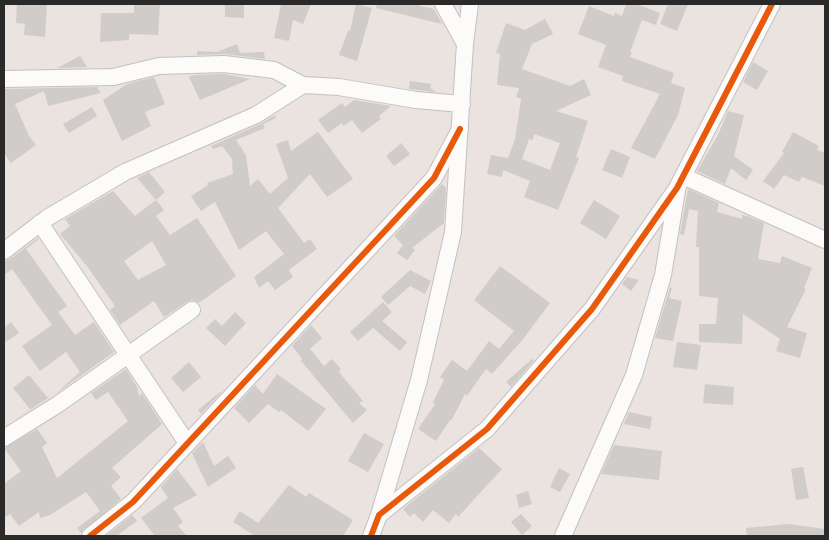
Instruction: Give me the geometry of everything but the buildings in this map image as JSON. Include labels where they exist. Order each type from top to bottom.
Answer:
[{"type":"street","points":[[443,4],[465,44]]},
{"type":"street","points":[[371,536],[419,380],[453,232],[465,44],[470,4]]},
{"type":"street","points":[[378,515],[486,429],[592,309],[680,182],[772,4]]},
{"type":"street","points":[[4,79],[114,77],[158,66],[224,64],[274,70],[303,85],[339,87],[416,100],[462,104]]},
{"type":"street","points":[[4,251],[40,223],[125,172],[256,115],[303,85]]},
{"type":"street","points":[[90,536],[133,502],[434,178],[460,129]]},
{"type":"street","points":[[680,182],[825,240]]},
{"type":"street","points":[[563,536],[634,375],[663,275],[680,182]]},
{"type":"street","points":[[40,223],[187,442]]},
{"type":"street","points":[[4,438],[58,405],[192,310]]},
{"type":"cycle path","points":[[371,536],[379,515],[487,429],[592,309],[677,188],[772,4]]},
{"type":"cycle path","points":[[90,536],[133,502],[434,178],[460,129]]}]
